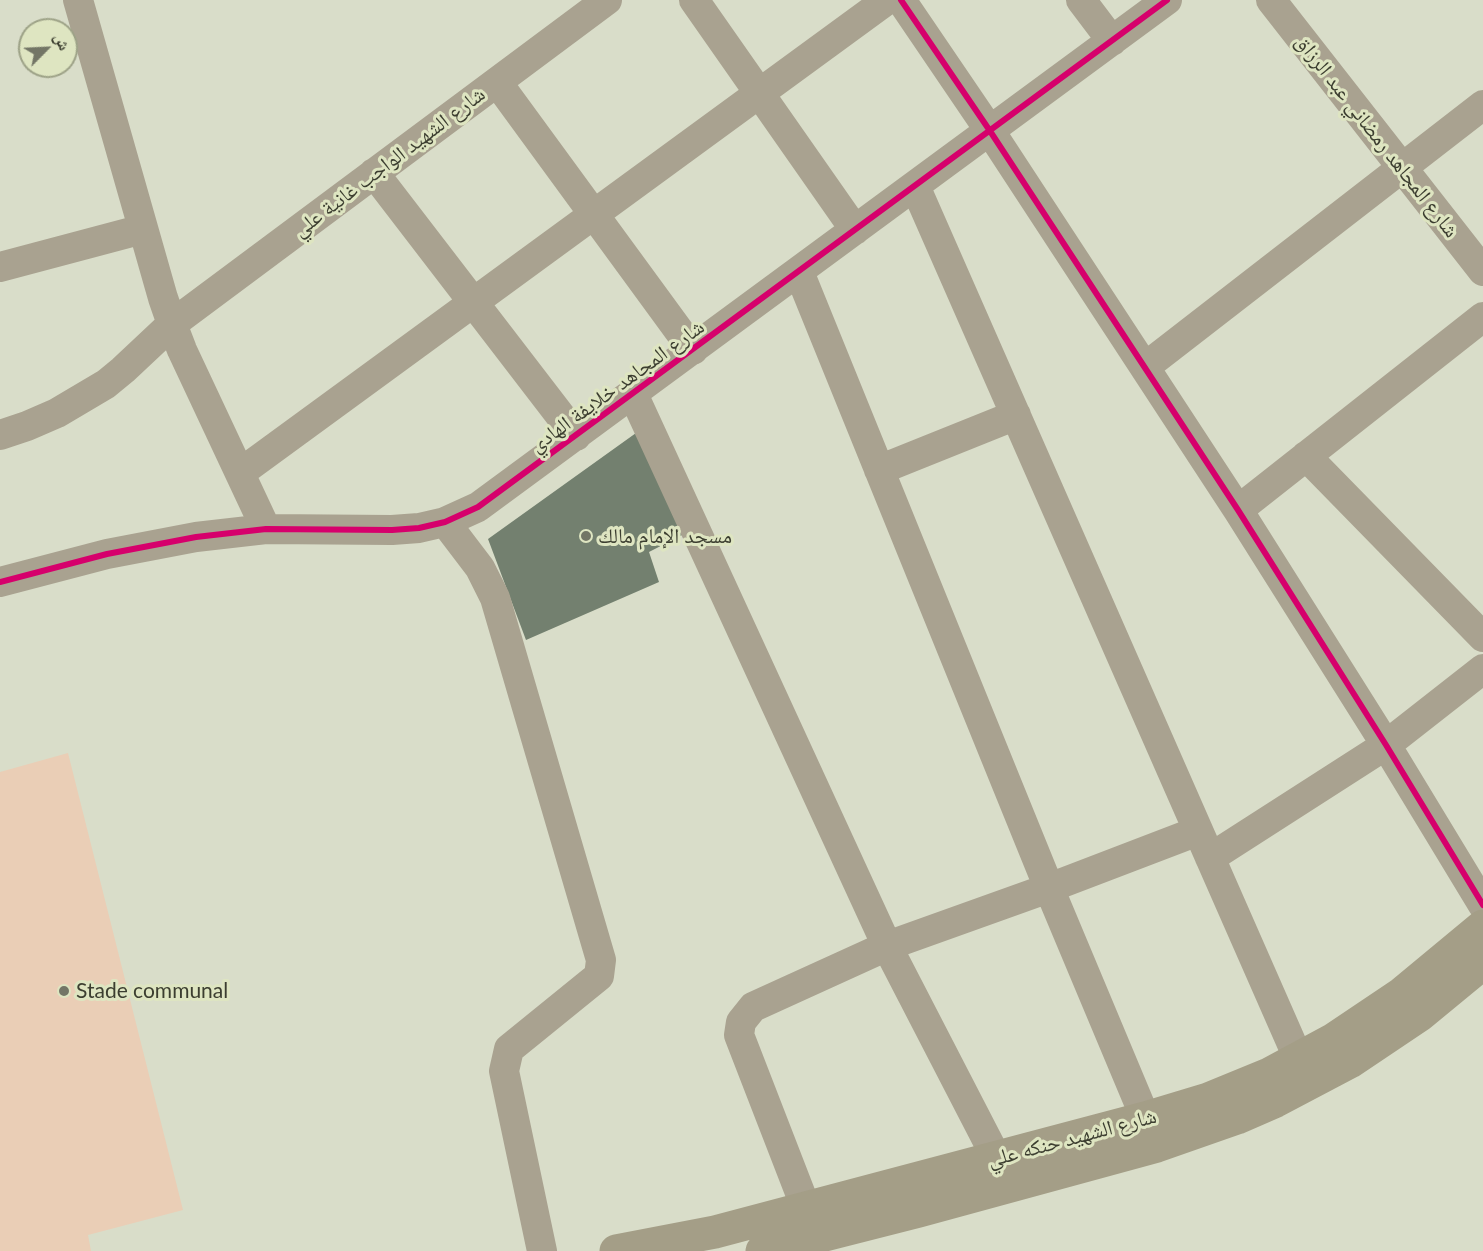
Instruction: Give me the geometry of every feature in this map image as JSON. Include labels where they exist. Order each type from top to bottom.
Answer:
[{"type":"main road","name":"شارع الشهيد حنكه علي","points":[[762,1251],[908,1214],[1151,1132],[1177,1110],[1239,1087],[1299,1060],[1343,1034],[1393,1000],[1483,926]]},
{"type":"main road","name":"شارع الشهيد حنكه علي","points":[[616,1251],[717,1241],[806,1208],[996,1157],[1237,1118],[1313,1082],[1385,1039],[1420,1015],[1483,963]]},
{"type":"street","points":[[78,0],[172,324],[266,529]]},
{"type":"street","name":"شارع الشهيد الواجب غانية علي","points":[[0,435],[57,413],[87,397],[123,370],[172,324],[607,0]]},
{"type":"street","points":[[694,0],[855,230]]},
{"type":"street","points":[[240,473],[887,0]]},
{"type":"street","points":[[901,0],[990,131],[1238,510],[1386,745],[1483,905]]},
{"type":"street","points":[[1082,0],[1112,41]]},
{"type":"street","name":"شارع المجاهد خلايفة الهادي","points":[[0,582],[107,554],[196,537],[266,529],[392,530],[419,528],[445,522],[478,507],[1167,0]]},
{"type":"street","name":"شارع المجاهد رمضاني عبد الرزاق","points":[[1271,0],[1483,271]]},
{"type":"street","points":[[497,82],[693,350]]},
{"type":"street","points":[[1144,367],[1483,105]]},
{"type":"street","points":[[374,173],[576,436]]},
{"type":"street","points":[[915,186],[1299,1060]]},
{"type":"street","points":[[0,267],[143,229]]},
{"type":"street","points":[[799,272],[1049,888],[1151,1132]]},
{"type":"street","points":[[1238,510],[1483,317]]},
{"type":"street","points":[[633,394],[887,946],[996,1157]]},
{"type":"street","points":[[879,470],[1016,415]]},
{"type":"street","points":[[1306,456],[1483,637]]},
{"type":"street","points":[[445,522],[480,568],[495,598],[601,960],[600,976],[509,1049],[504,1071],[542,1251]]},
{"type":"street","points":[[806,1208],[739,1035],[741,1022],[753,1007],[887,946],[1049,888],[1204,844],[1386,745],[1483,669]]},
{"type":"shaded area","name":"Stade communal","points":[[68,753],[183,1210],[88,1235],[91,1251],[0,1251],[0,772]]},
{"type":"building","name":"مسجد الإمام مالك","points":[[636,433],[686,533],[649,552],[659,582],[526,640],[488,539]]},
{"type":"cycle path","points":[[901,0],[990,131],[1238,510],[1386,745],[1483,905]]},
{"type":"cycle path","points":[[0,582],[107,554],[196,537],[266,529],[392,530],[419,528],[445,522],[478,507],[1167,0]]},
{"type":"place","name":"مسجد الإمام مالك","points":[[586,536]]},
{"type":"place","name":"Stade communal","points":[[64,991]]}]
